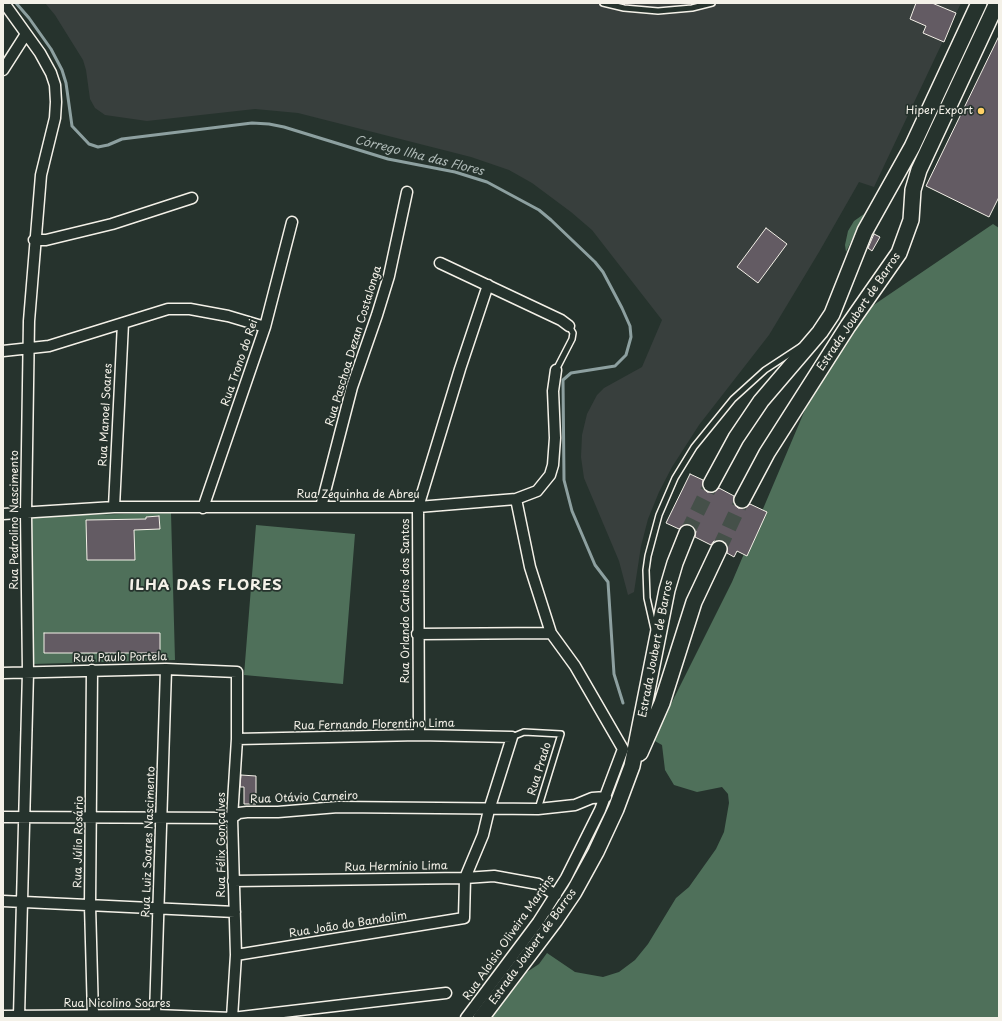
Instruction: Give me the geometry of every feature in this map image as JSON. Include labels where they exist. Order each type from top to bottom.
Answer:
[{"type":"main road","name":"Estrada Joubert de Barros","points":[[711,484],[736,438],[761,401],[826,323],[838,301],[865,231],[912,147],[979,3]]},
{"type":"main road","name":"Estrada Joubert de Barros","points":[[742,500],[771,447],[836,345],[899,253],[911,220],[914,190],[919,170],[997,3]]},
{"type":"main road","name":"Estrada Joubert de Barros","points":[[632,766],[670,577],[688,533]]},
{"type":"main road","name":"Estrada Joubert de Barros","points":[[481,1018],[556,920],[574,892],[607,830],[632,766],[656,720],[690,614],[719,549]]},
{"type":"street","name":"Rua Pedrolino Nascimento","points":[[4,3],[40,53],[55,85],[55,118],[41,175],[34,240],[28,349],[26,513],[28,672],[19,1016]]},
{"type":"street","points":[[3,70],[26,34]]},
{"type":"street","name":"Rua Paschoa Dezan Costalonga","points":[[321,507],[352,387],[387,282],[407,192]]},
{"type":"street","points":[[34,240],[46,240],[105,226],[192,198]]},
{"type":"street","name":"Rua Trono do Rei","points":[[203,508],[265,327],[292,222]]},
{"type":"street","points":[[440,263],[561,320],[569,326]]},
{"type":"street","name":"Rua Orlando Carlos dos Santos","points":[[419,735],[417,634],[418,507],[460,369],[488,285]]},
{"type":"street","points":[[3,351],[49,346],[168,309],[190,309],[228,316],[265,327]]},
{"type":"street","name":"Rua Manoel Soares","points":[[114,507],[123,323]]},
{"type":"street","name":"Rua Zequinha de Abreu","points":[[3,514],[114,507],[418,507],[516,499],[537,491],[550,474],[553,465],[555,438],[553,391],[556,370]]},
{"type":"street","name":"Rua Aloísio Oliveira Martins","points":[[466,1018],[556,895],[585,842],[606,797],[623,749],[575,666],[551,633],[530,567],[516,499]]},
{"type":"street","points":[[417,634],[551,633]]},
{"type":"street","name":"Rua Paulo Portela","points":[[3,673],[166,669],[237,672]]},
{"type":"street","name":"Rua Luiz Soares Nascimento","points":[[155,1015],[166,669]]},
{"type":"street","name":"Rua Júlio Rosário","points":[[92,670],[90,905],[93,1015]]},
{"type":"street","name":"Rua Félix Gonçalves","points":[[232,1018],[236,955],[232,818],[237,739],[237,672]]},
{"type":"street","name":"Rua Fernando Florentino Lima","points":[[237,739],[419,735],[512,737]]},
{"type":"street","points":[[465,878],[483,835],[489,810],[512,737]]},
{"type":"street","name":"Rua Otávio Carneiro","points":[[3,817],[232,818],[239,813],[247,812],[278,812],[338,807],[489,810],[538,809],[575,805],[592,798],[606,797]]},
{"type":"street","name":"Rua Hermínio Lima","points":[[233,881],[465,878],[494,876],[518,879],[538,884],[556,895]]},
{"type":"street","name":"Rua João do Bandolim","points":[[236,955],[464,918],[465,878]]},
{"type":"street","points":[[3,901],[235,912]]},
{"type":"street","name":"Rua Nicolino Soares","points":[[3,1016],[155,1015],[232,1018],[446,993]]},
{"type":"lane","points":[[602,3],[624,8],[658,11],[692,8],[712,3]]},
{"type":"lane","name":"Rua Zequinha de Abreu","points":[[556,370],[572,339],[573,333],[569,326]]},
{"type":"lane","points":[[658,638],[649,611],[646,570],[653,535],[675,478],[698,442],[733,399],[765,370],[813,340]]},
{"type":"lane","name":"Rua Prado","points":[[512,737],[524,732],[561,734],[538,809]]},
{"type":"shaded area","points":[[45,3],[961,3],[874,187],[859,182],[769,335],[699,425],[672,467],[659,492],[648,519],[641,546],[634,592],[628,595],[619,561],[584,478],[581,457],[582,435],[587,414],[597,395],[604,388],[642,367],[662,320],[592,230],[571,212],[532,183],[509,170],[471,157],[298,113],[255,109],[147,121],[105,115],[95,108],[90,99],[83,60],[55,15]]},
{"type":"green space","points":[[864,214],[846,252],[845,245],[848,231],[854,221]]},
{"type":"green space","points":[[993,224],[999,228],[999,1018],[491,1018],[527,972],[539,964],[547,953],[575,972],[603,977],[619,972],[635,960],[648,944],[676,898],[689,887],[716,849],[724,832],[729,803],[728,794],[722,787],[697,792],[674,785],[665,770],[662,745],[653,740],[732,582],[813,391],[853,319]]},
{"type":"green space","points":[[171,513],[175,660],[33,664],[28,516]]},
{"type":"green space","points":[[256,525],[355,534],[343,684],[244,675]]},
{"type":"building","points":[[916,3],[932,3],[956,13],[944,42],[923,33],[926,26],[910,19]]},
{"type":"building","name":"Hiper Export","points":[[999,36],[999,197],[989,217],[926,186]]},
{"type":"building","points":[[766,228],[787,244],[758,283],[737,267]]},
{"type":"building","points":[[874,234],[880,237],[872,251],[868,248]]},
{"type":"building","points":[[690,474],[703,480],[703,488],[707,492],[715,492],[719,488],[734,496],[734,504],[738,508],[746,508],[750,504],[767,512],[747,556],[737,551],[734,557],[727,553],[727,544],[722,541],[714,541],[711,545],[695,537],[696,531],[691,525],[685,524],[679,529],[666,523]]},
{"type":"building","points":[[159,516],[160,529],[134,530],[135,560],[87,560],[86,520],[146,519],[146,517]]},
{"type":"building","points":[[44,633],[160,633],[160,653],[44,653]]},
{"type":"building","points":[[241,775],[256,776],[256,804],[244,804],[244,787],[240,787]]},
{"type":"waterway","name":"Córrego Ilha das Flores","points":[[16,3],[29,18],[51,49],[62,70],[66,83],[72,126],[89,144],[98,147],[108,145],[122,139],[252,123],[284,127],[388,159],[455,172],[487,182],[539,210],[595,262],[603,272],[622,308],[630,326],[631,337],[626,355],[615,366],[571,373],[563,380],[564,480],[572,511],[595,565],[608,582],[614,674],[623,703]]},
{"type":"tunnel","points":[[687,533],[711,484]]},
{"type":"tunnel","points":[[719,549],[742,500]]},
{"type":"place","name":"Hiper Export","points":[[981,111]]},
{"type":"district","name":"ILHA DAS FLORES","points":[[206,586]]}]
